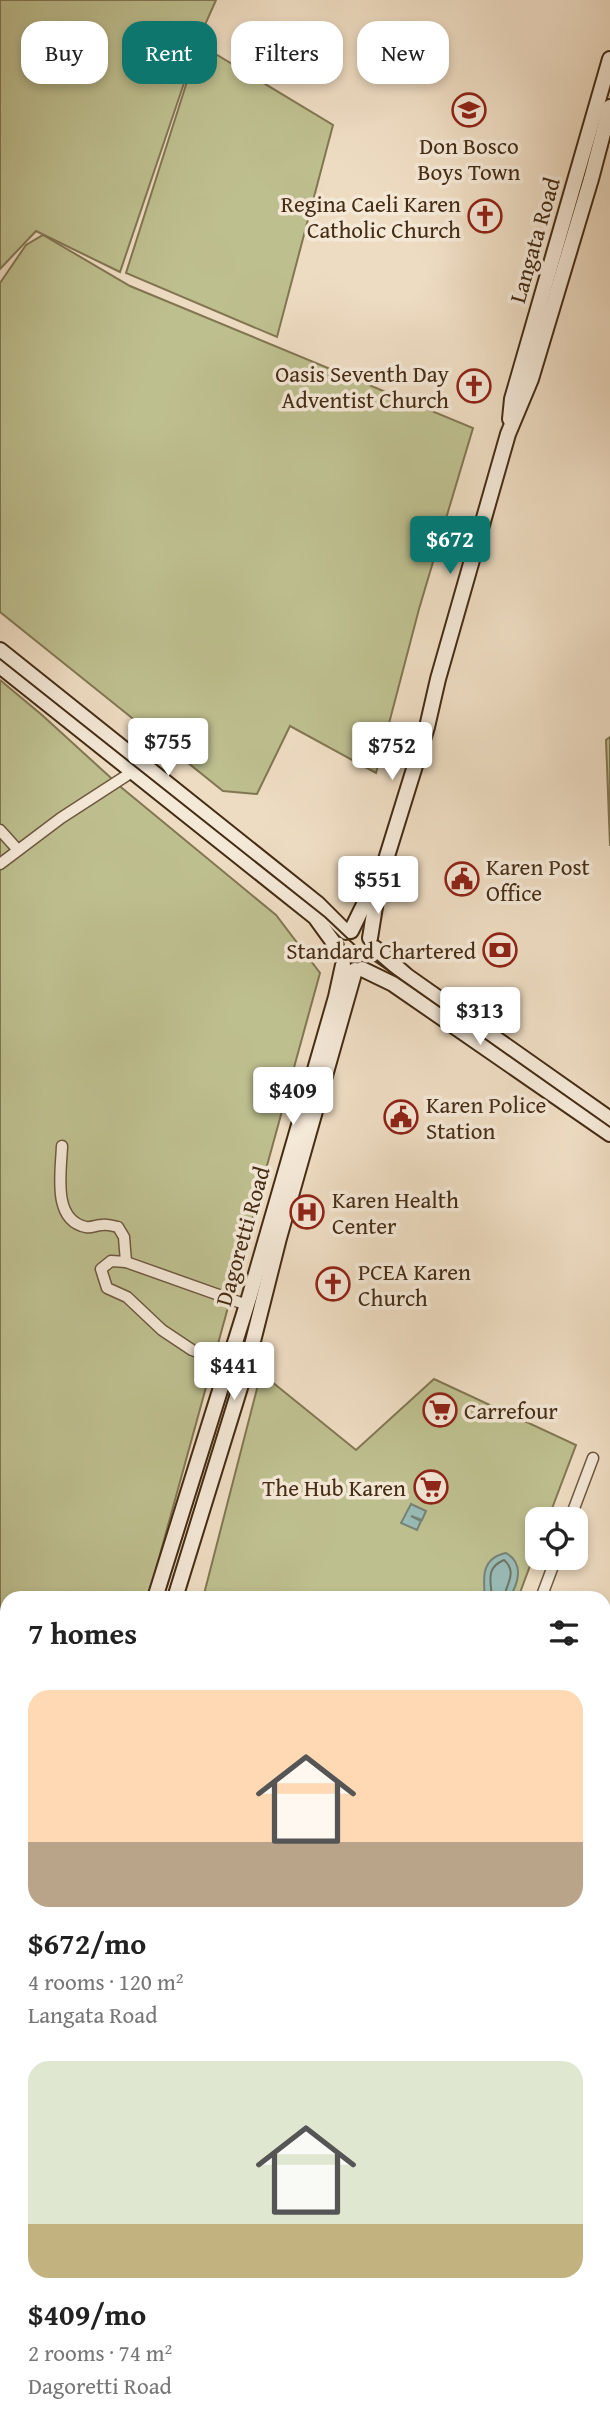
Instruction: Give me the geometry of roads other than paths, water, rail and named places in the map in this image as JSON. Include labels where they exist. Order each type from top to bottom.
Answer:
[{"type":"main road","name":"Langata Road","points":[[508,434],[512,399],[610,59]]},
{"type":"main road","name":"Langata Road","points":[[379,882],[427,727],[441,668],[508,434],[531,379],[592,179],[610,107]]},
{"type":"main road","points":[[0,650],[247,846],[349,931],[363,932],[407,976],[561,1091],[610,1134]]},
{"type":"main road","points":[[0,666],[315,917],[336,946]]},
{"type":"main road","points":[[379,882],[371,890],[349,931],[340,937],[336,955],[353,968],[393,984],[561,1091],[610,1119]]},
{"type":"main road","points":[[353,968],[372,960],[379,882]]},
{"type":"main road","name":"Dagoretti Road","points":[[157,1591],[247,1305],[277,1195],[353,968]]},
{"type":"main road","name":"Dagoretti Road","points":[[177,1591],[247,1364],[353,968]]},
{"type":"street","points":[[0,864],[132,772]]},
{"type":"street","points":[[0,830],[18,850]]},
{"type":"street","points":[[62,1146],[62,1205],[66,1215],[72,1223],[89,1227],[104,1224],[118,1227],[124,1237],[126,1262]]},
{"type":"street","points":[[228,1363],[192,1350],[162,1330],[127,1297],[107,1288],[101,1269],[111,1261],[126,1262],[247,1305]]},
{"type":"street","points":[[575,1507],[593,1458]]},
{"type":"street","points":[[544,1591],[552,1570]]},
{"type":"water","points":[[411,1504],[426,1511],[422,1520],[411,1516],[421,1521],[417,1530],[401,1523]]},
{"type":"water","points":[[506,1553],[515,1562],[518,1574],[512,1591],[485,1591],[485,1570],[492,1559]]},
{"type":"tram line","points":[[0,659],[325,917],[362,952],[610,1127]]},
{"type":"place","name":"Don Bosco Boys Town","points":[[469,110]]},
{"type":"place","name":"Regina Caeli Karen Catholic Church","points":[[485,216]]},
{"type":"place","name":"Oasis Seventh Day Adventist Church","points":[[474,386]]},
{"type":"place","name":"Karen Post Office","points":[[462,879]]},
{"type":"place","name":"Standard Chartered","points":[[500,950]]},
{"type":"place","name":"Karen Police Station","points":[[401,1117]]},
{"type":"place","name":"Karen Health Center","points":[[307,1212]]},
{"type":"place","name":"PCEA Karen Church","points":[[333,1284]]},
{"type":"place","name":"Carrefour","points":[[440,1410]]},
{"type":"place","name":"The Hub Karen","points":[[431,1487]]}]
